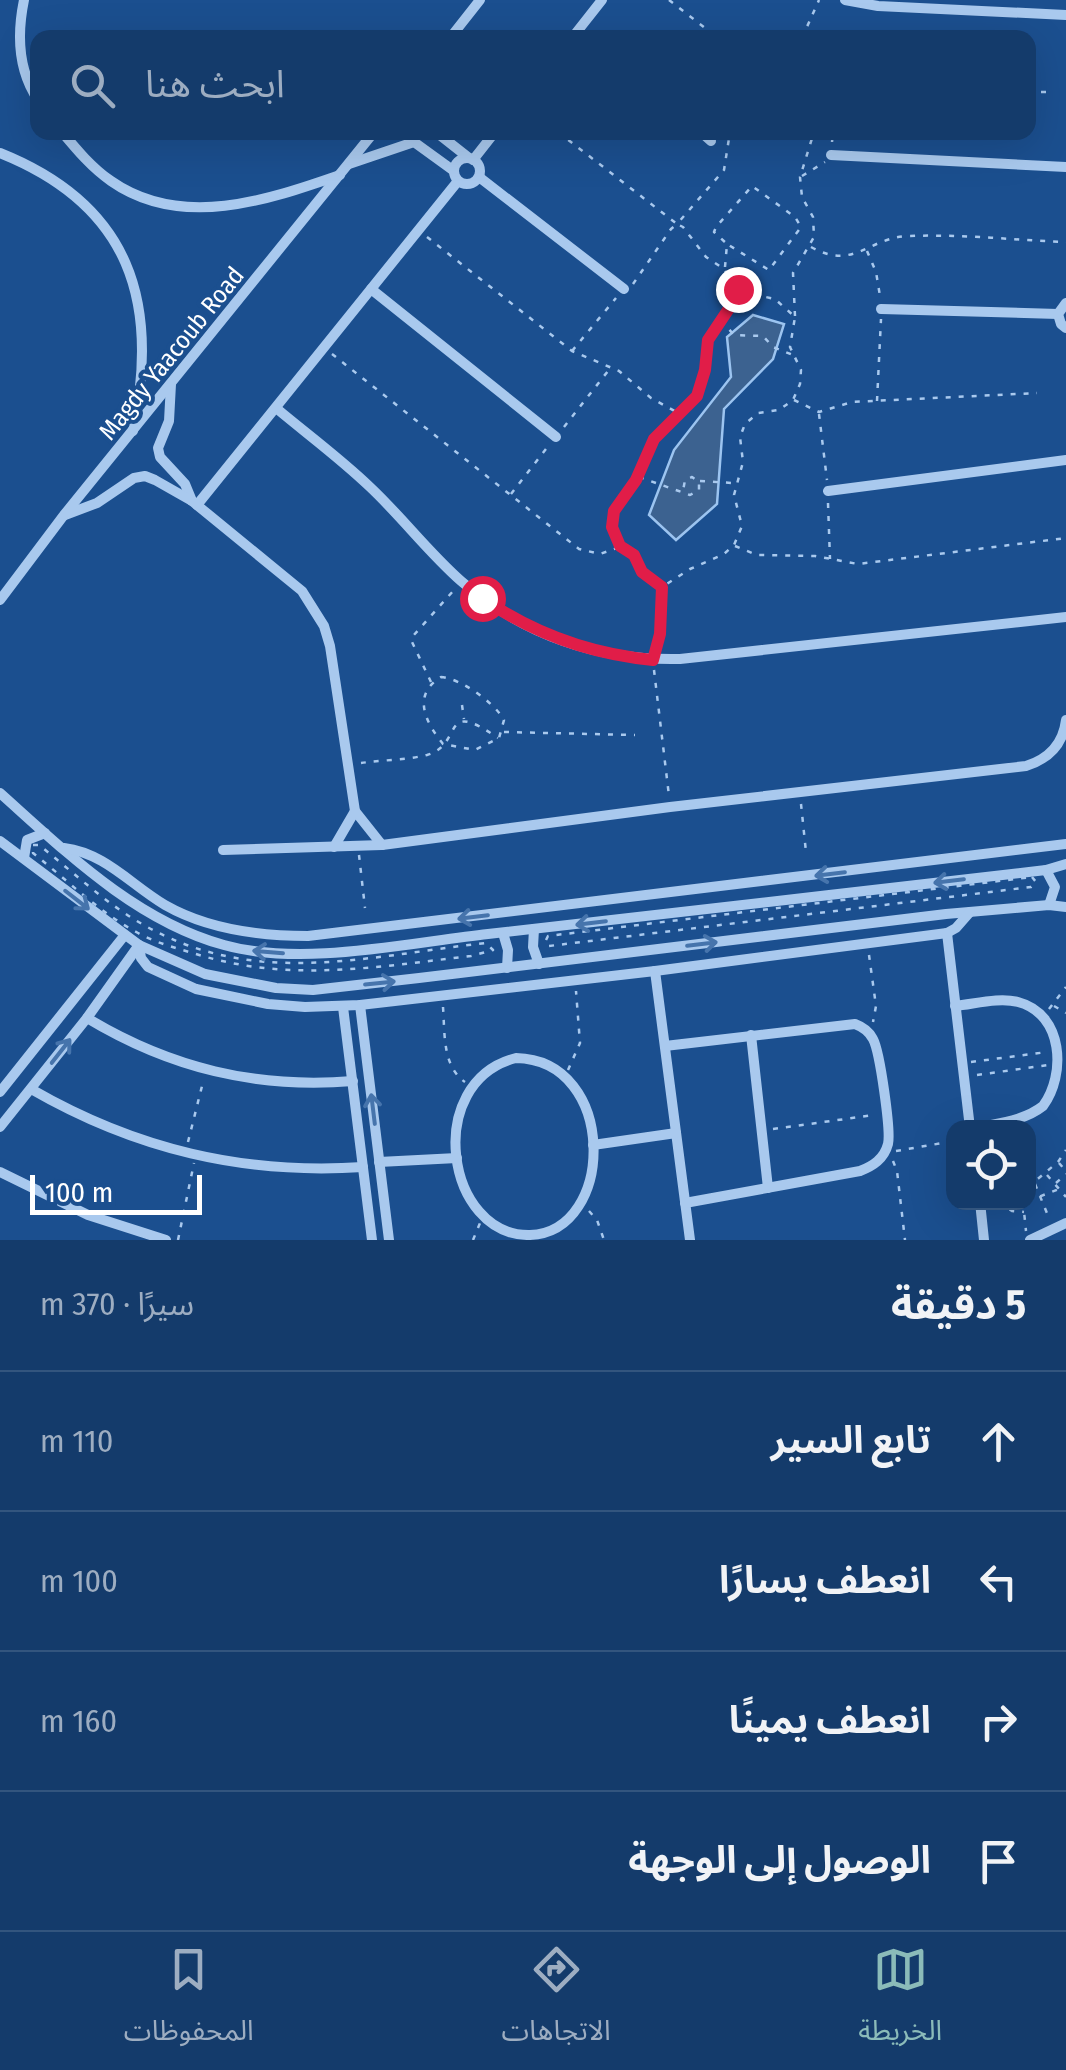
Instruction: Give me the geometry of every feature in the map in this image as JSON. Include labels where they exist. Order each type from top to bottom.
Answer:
[{"type":"street","points":[[24,0],[18,31],[20,59],[30,82]]},
{"type":"street","points":[[456,30],[480,0]]},
{"type":"street","points":[[580,30],[602,0]]},
{"type":"street","points":[[845,0],[878,6],[1066,14]]},
{"type":"street","points":[[69,140],[112,182],[168,205],[244,205],[340,175]]},
{"type":"street","name":"Magdy Yaacoub Road","points":[[0,600],[64,515],[368,140]]},
{"type":"street","points":[[348,164],[410,140]]},
{"type":"street","points":[[421,140],[467,184],[479,176]]},
{"type":"street","points":[[447,140],[472,159],[479,176],[624,289]]},
{"type":"street","points":[[194,503],[276,408],[418,230],[456,176],[459,161],[472,159],[489,140]]},
{"type":"street","points":[[0,153],[46,175],[71,193],[107,228],[122,250],[134,280],[142,320],[144,357],[132,433]]},
{"type":"street","points":[[832,155],[1066,167]]},
{"type":"street","points":[[371,289],[556,437]]},
{"type":"street","points":[[1066,303],[1058,314],[1060,324],[1066,328]]},
{"type":"street","points":[[882,309],[1058,314]]},
{"type":"street","points":[[171,384],[172,402],[158,448],[160,457],[185,484],[194,503]]},
{"type":"street","points":[[276,408],[369,486],[462,581],[504,613],[550,637],[600,652],[653,660],[1066,617]]},
{"type":"street","points":[[145,476],[160,457]]},
{"type":"street","points":[[828,491],[1066,460]]},
{"type":"street","points":[[64,515],[96,503],[134,478],[145,476],[194,503],[286,577],[315,607],[330,646],[355,811],[382,845]]},
{"type":"street","points":[[223,850],[382,845],[1026,766],[1052,752],[1061,740],[1066,720]]},
{"type":"street","points":[[0,793],[45,834],[150,914],[186,933],[251,950],[307,954],[1046,870],[1066,864]]},
{"type":"street","points":[[334,847],[355,811]]},
{"type":"street","points":[[24,858],[28,840],[38,833],[45,834]]},
{"type":"street","points":[[0,841],[138,945],[205,974],[247,984],[313,990],[970,912],[1066,908]]},
{"type":"street","points":[[63,848],[93,855],[164,904],[196,919],[240,931],[308,936],[1066,844]]},
{"type":"street","points":[[1046,870],[1056,887],[1048,906]]},
{"type":"street","points":[[138,945],[148,968],[196,989],[268,1004],[344,1006],[656,972],[946,933],[970,912]]},
{"type":"street","points":[[534,930],[539,964]]},
{"type":"street","points":[[503,933],[508,950],[507,968]]},
{"type":"street","points":[[946,933],[972,1120]]},
{"type":"street","points":[[0,1092],[124,936]]},
{"type":"street","points":[[0,1128],[87,1018],[138,945]]},
{"type":"street","points":[[600,956],[603,976]]},
{"type":"street","points":[[656,972],[690,1240]]},
{"type":"street","points":[[419,978],[422,998]]},
{"type":"street","points":[[956,1006],[1020,1002],[1053,1026],[1064,1050],[1060,1084],[1045,1104],[1011,1120]]},
{"type":"street","points":[[360,1005],[389,1240]]},
{"type":"street","points":[[344,1006],[372,1240]]},
{"type":"street","points":[[87,1018],[143,1049],[206,1071],[293,1084],[353,1082]]},
{"type":"street","points":[[665,1046],[847,1022],[869,1032],[876,1047],[889,1133],[878,1162],[860,1171],[685,1203]]},
{"type":"street","points":[[751,1035],[768,1188]]},
{"type":"street","points":[[534,1058],[565,1074],[585,1106],[593,1144],[582,1206],[551,1231],[531,1235],[511,1232],[485,1216],[468,1194],[456,1158],[458,1120],[472,1084],[499,1062],[534,1058]]},
{"type":"street","points":[[31,1089],[102,1126],[191,1155],[288,1169],[363,1167]]},
{"type":"street","points":[[593,1144],[676,1133]]},
{"type":"street","points":[[380,1162],[456,1158]]},
{"type":"street","points":[[0,1172],[88,1215],[166,1240]]},
{"type":"street","points":[[981,1210],[984,1240]]},
{"type":"street","points":[[1029,1240],[1066,1223]]},
{"type":"path","points":[[669,0],[708,30]]},
{"type":"path","points":[[805,30],[818,0]]},
{"type":"path","points":[[1036,92],[1046,92]]},
{"type":"path","points":[[568,140],[690,234],[706,257],[724,269],[733,285],[734,298],[708,340],[697,396],[654,439],[638,476],[614,511],[612,527],[620,546],[634,555],[642,572],[662,587]]},
{"type":"path","points":[[572,351],[624,289],[636,282],[677,224],[724,170],[729,140]]},
{"type":"path","points":[[662,587],[734,546],[742,526],[734,495],[743,462],[740,437],[745,424],[758,413],[779,410],[793,400],[800,384],[801,370],[790,347],[795,317],[793,274],[811,246],[813,217],[802,198],[800,176],[811,140]]},
{"type":"path","points":[[800,176],[832,155]]},
{"type":"path","points":[[752,186],[795,217],[801,227],[769,270],[727,244],[714,232],[752,186]]},
{"type":"path","points":[[418,230],[572,351],[620,371],[665,407],[682,415]]},
{"type":"path","points":[[811,246],[823,254],[842,257],[906,236],[1066,242]]},
{"type":"path","points":[[724,269],[727,244]]},
{"type":"path","points":[[866,250],[876,272],[882,309],[876,401]]},
{"type":"path","points":[[733,285],[754,296],[775,299],[795,317]]},
{"type":"path","points":[[721,320],[734,336],[763,336],[773,347],[794,355]]},
{"type":"path","points":[[324,348],[579,549],[600,554],[620,546]]},
{"type":"path","points":[[793,400],[819,412],[852,402],[1037,393]]},
{"type":"path","points":[[819,412],[828,491],[830,559]]},
{"type":"path","points":[[638,476],[672,491],[694,495],[699,482]]},
{"type":"path","points":[[683,490],[688,478],[735,483]]},
{"type":"path","points":[[734,546],[758,555],[874,563],[1066,538]]},
{"type":"path","points":[[431,683],[412,642],[413,636],[462,581]]},
{"type":"path","points":[[662,587],[660,634],[653,660],[670,807]]},
{"type":"path","points":[[441,677],[458,680],[498,709],[504,720],[502,732],[499,738],[475,750],[443,744],[424,715],[425,690],[441,677]]},
{"type":"path","points":[[462,706],[464,720]]},
{"type":"path","points":[[348,764],[430,754],[464,720],[474,721],[499,738]]},
{"type":"path","points":[[502,732],[634,734]]},
{"type":"path","points":[[800,793],[806,852]]},
{"type":"path","points":[[358,847],[366,908]]},
{"type":"path","points":[[154,941],[158,933]]},
{"type":"path","points":[[868,944],[876,1006],[869,1032]]},
{"type":"path","points":[[247,984],[251,950]]},
{"type":"path","points":[[565,1074],[580,1043],[575,980]]},
{"type":"path","points":[[1044,1016],[1066,986]]},
{"type":"path","points":[[442,996],[448,1060],[460,1080],[472,1084]]},
{"type":"path","points":[[1052,1005],[1066,1013]]},
{"type":"path","points":[[1058,1008],[1066,1006]]},
{"type":"path","points":[[962,1064],[1064,1050]]},
{"type":"path","points":[[1014,1057],[1015,1070]]},
{"type":"path","points":[[964,1076],[1064,1063]]},
{"type":"path","points":[[178,1240],[206,1071]]},
{"type":"path","points":[[762,1131],[886,1113]]},
{"type":"path","points":[[884,1153],[946,1142]]},
{"type":"path","points":[[1036,1181],[1066,1150]]},
{"type":"path","points":[[884,1153],[897,1171],[904,1240]]},
{"type":"path","points":[[1055,1184],[1066,1173],[1058,1162]]},
{"type":"path","points":[[1046,1174],[1066,1197]]},
{"type":"path","points":[[1036,1187],[1054,1229]]},
{"type":"path","points":[[1036,1199],[1059,1189]]},
{"type":"path","points":[[582,1206],[597,1220],[604,1240]]},
{"type":"path","points":[[1011,1210],[1024,1212],[1029,1240]]},
{"type":"path","points":[[473,1240],[485,1216]]},
{"type":"water","points":[[753,315],[784,324],[773,359],[724,409],[717,504],[676,540],[649,515],[674,450],[731,377],[727,337]]},
{"type":"route","points":[[482,598],[550,637],[626,658],[653,660],[660,634],[662,587],[642,572],[634,555],[620,546],[612,527],[614,511],[636,480],[654,439],[697,396],[708,340],[730,307],[733,285],[738,289]]}]
